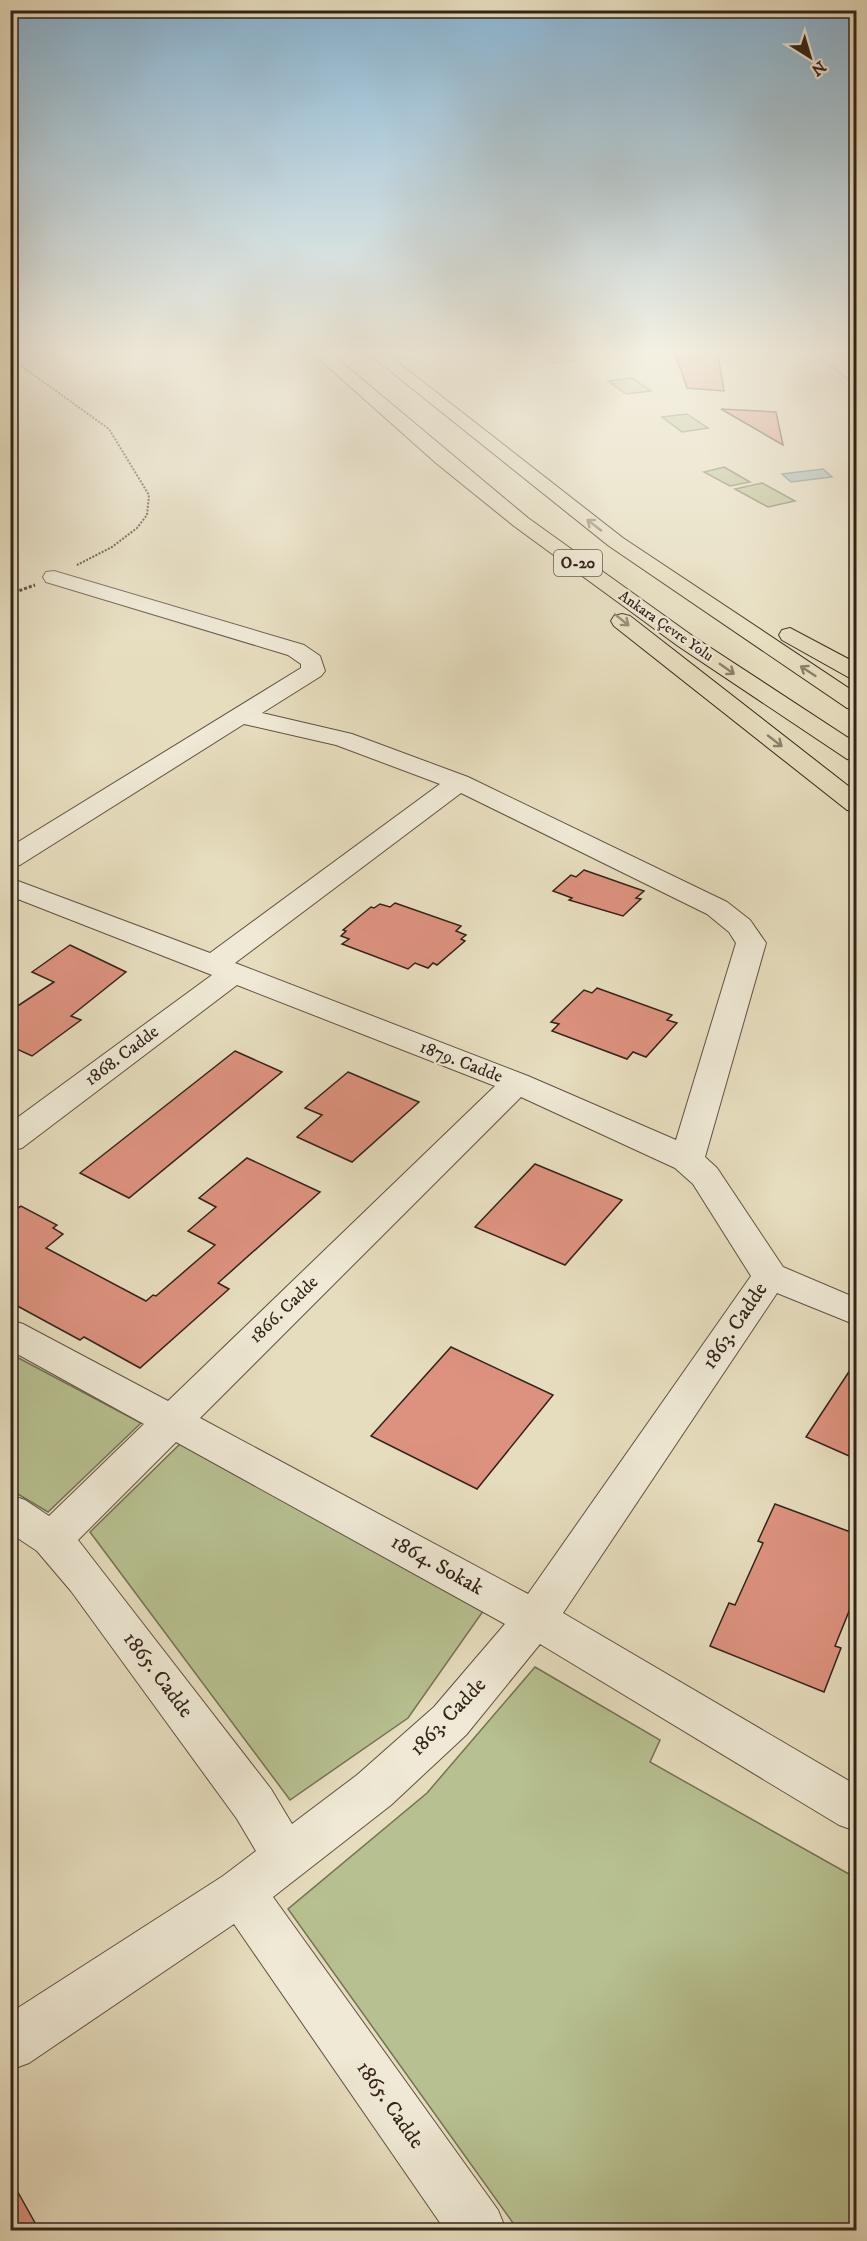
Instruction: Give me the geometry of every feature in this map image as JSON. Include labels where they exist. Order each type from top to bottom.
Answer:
[{"type":"highway","name":"Ankara Çevre Yolu","points":[[441,455],[520,521],[639,608],[784,708],[856,754]]},
{"type":"highway","name":"O-20","points":[[505,455],[616,542],[856,703]]},
{"type":"highway","points":[[520,521],[594,597],[616,616],[856,804]]},
{"type":"highway","points":[[616,542],[856,672]]},
{"type":"street","points":[[10,859],[313,671],[312,661],[296,650],[54,577]]},
{"type":"street","points":[[240,716],[343,739],[459,782],[717,908],[734,920],[751,944],[687,1160]]},
{"type":"street","name":"1868. Cadde","points":[[10,1140],[459,782]]},
{"type":"street","name":"1879. Cadde","points":[[10,886],[517,1083],[687,1160],[705,1176],[770,1275]]},
{"type":"street","name":"1866. Cadde","points":[[52,1539],[517,1083]]},
{"type":"street","points":[[770,1275],[856,1312]]},
{"type":"street","name":"1863. Cadde","points":[[10,2044],[240,1892],[374,1790],[450,1721],[535,1619],[770,1275]]},
{"type":"street","name":"1864. Sokak","points":[[10,1333],[535,1619],[856,1810]]},
{"type":"street","name":"1865. Cadde","points":[[10,1512],[52,1539],[86,1579],[254,1804],[286,1858]]},
{"type":"street","name":"1865. Cadde","points":[[240,1892],[478,2230]]},
{"type":"path","points":[[10,594],[54,577],[130,534],[147,515],[149,495],[125,455]]},
{"type":"green space","points":[[724,467],[750,482],[730,486],[704,472]]},
{"type":"green space","points":[[762,483],[795,501],[768,507],[735,489]]},
{"type":"green space","points":[[11,1354],[141,1423],[48,1512],[11,1490]]},
{"type":"green space","points":[[180,1444],[486,1607],[408,1718],[290,1800],[90,1532]]},
{"type":"green space","points":[[535,1667],[660,1740],[650,1762],[856,1878],[856,2230],[518,2230],[288,1909],[427,1793]]},
{"type":"water","points":[[823,469],[832,477],[791,482],[782,474]]},
{"type":"building","points":[[584,870],[644,891],[636,898],[641,899],[623,916],[569,900],[572,898],[553,891],[571,875],[576,877]]},
{"type":"building","points":[[395,903],[461,926],[456,931],[466,935],[461,939],[465,941],[437,965],[433,963],[428,968],[415,963],[408,969],[342,944],[349,939],[341,936],[346,931],[343,930],[371,907],[374,908],[380,904],[390,907]]},
{"type":"building","points":[[70,945],[126,972],[71,1016],[81,1020],[32,1056],[10,1046],[10,1011],[54,982],[32,972]]},
{"type":"building","points":[[597,988],[672,1015],[667,1020],[677,1023],[646,1057],[633,1052],[627,1059],[552,1031],[559,1024],[551,1022],[584,990],[592,993]]},
{"type":"building","points":[[235,1051],[282,1072],[129,1198],[80,1173]]},
{"type":"building","points":[[348,1072],[419,1102],[352,1162],[297,1137],[322,1115],[305,1108]]},
{"type":"building","points":[[247,1158],[320,1192],[218,1283],[229,1289],[140,1368],[84,1337],[80,1340],[10,1302],[10,1213],[21,1206],[57,1225],[53,1228],[63,1234],[46,1248],[146,1301],[153,1295],[156,1296],[215,1245],[188,1231],[216,1207],[199,1198]]},
{"type":"building","points":[[535,1164],[622,1200],[565,1265],[475,1227]]},
{"type":"building","points":[[451,1347],[553,1395],[477,1489],[371,1436]]},
{"type":"building","points":[[856,1361],[856,1459],[806,1437]]},
{"type":"building","points":[[775,1504],[856,1534],[856,1594],[835,1646],[841,1648],[824,1692],[710,1646],[729,1603],[735,1605],[763,1543],[758,1541]]},
{"type":"building","points":[[10,2178],[39,2230],[10,2230]]}]
